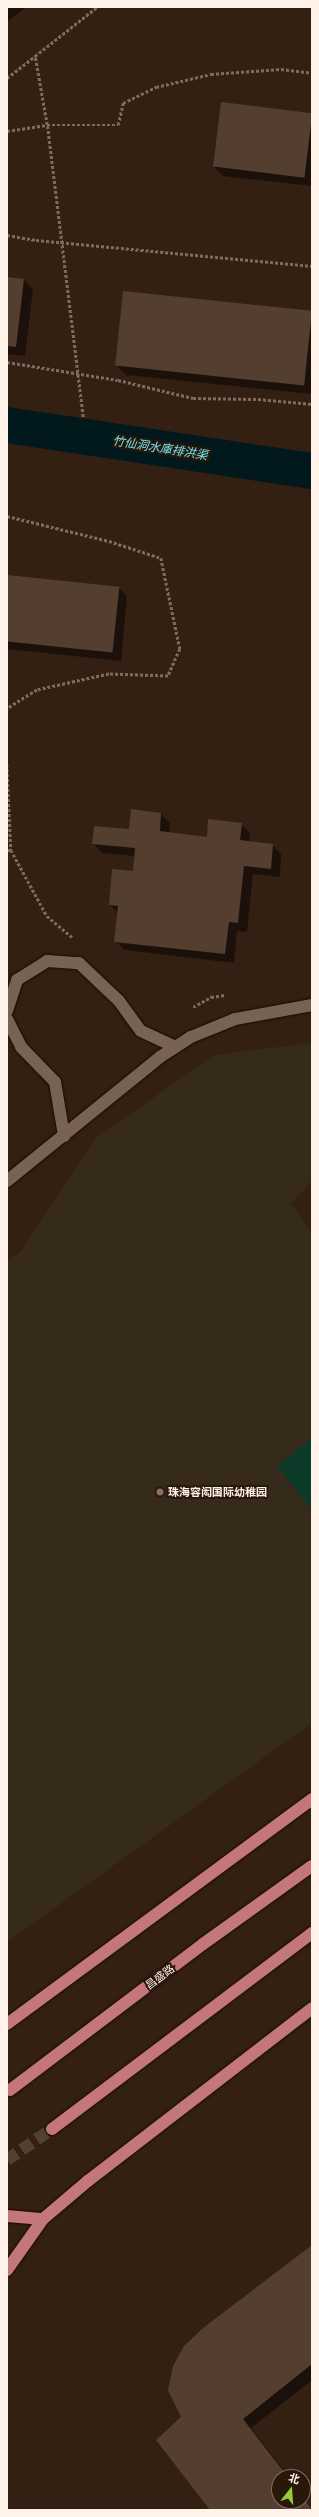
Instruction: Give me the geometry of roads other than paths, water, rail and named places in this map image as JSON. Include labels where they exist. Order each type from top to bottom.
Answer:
[{"type":"main road","points":[[7,2024],[312,1799]]},
{"type":"main road","name":"昌盛路","points":[[10,2090],[203,1944],[312,1866]]},
{"type":"main road","points":[[52,2129],[312,1933]]},
{"type":"main road","points":[[7,2270],[43,2219],[89,2180],[312,2008]]},
{"type":"main road","points":[[7,2216],[43,2219]]},
{"type":"lane","points":[[7,1011],[16,980],[47,961],[79,963],[119,1001],[141,1031],[175,1047]]},
{"type":"lane","points":[[7,1181],[175,1047],[191,1037],[235,1019],[312,1005]]},
{"type":"lane","points":[[7,1018],[21,1047],[55,1082],[64,1136]]},
{"type":"waterway","name":"竹仙洞水庫排洪渠","points":[[7,425],[312,471]]},
{"type":"tunnel","points":[[7,2160],[52,2129]]},
{"type":"place","name":"珠海容闳国际幼稚园","points":[[160,1492]]}]
